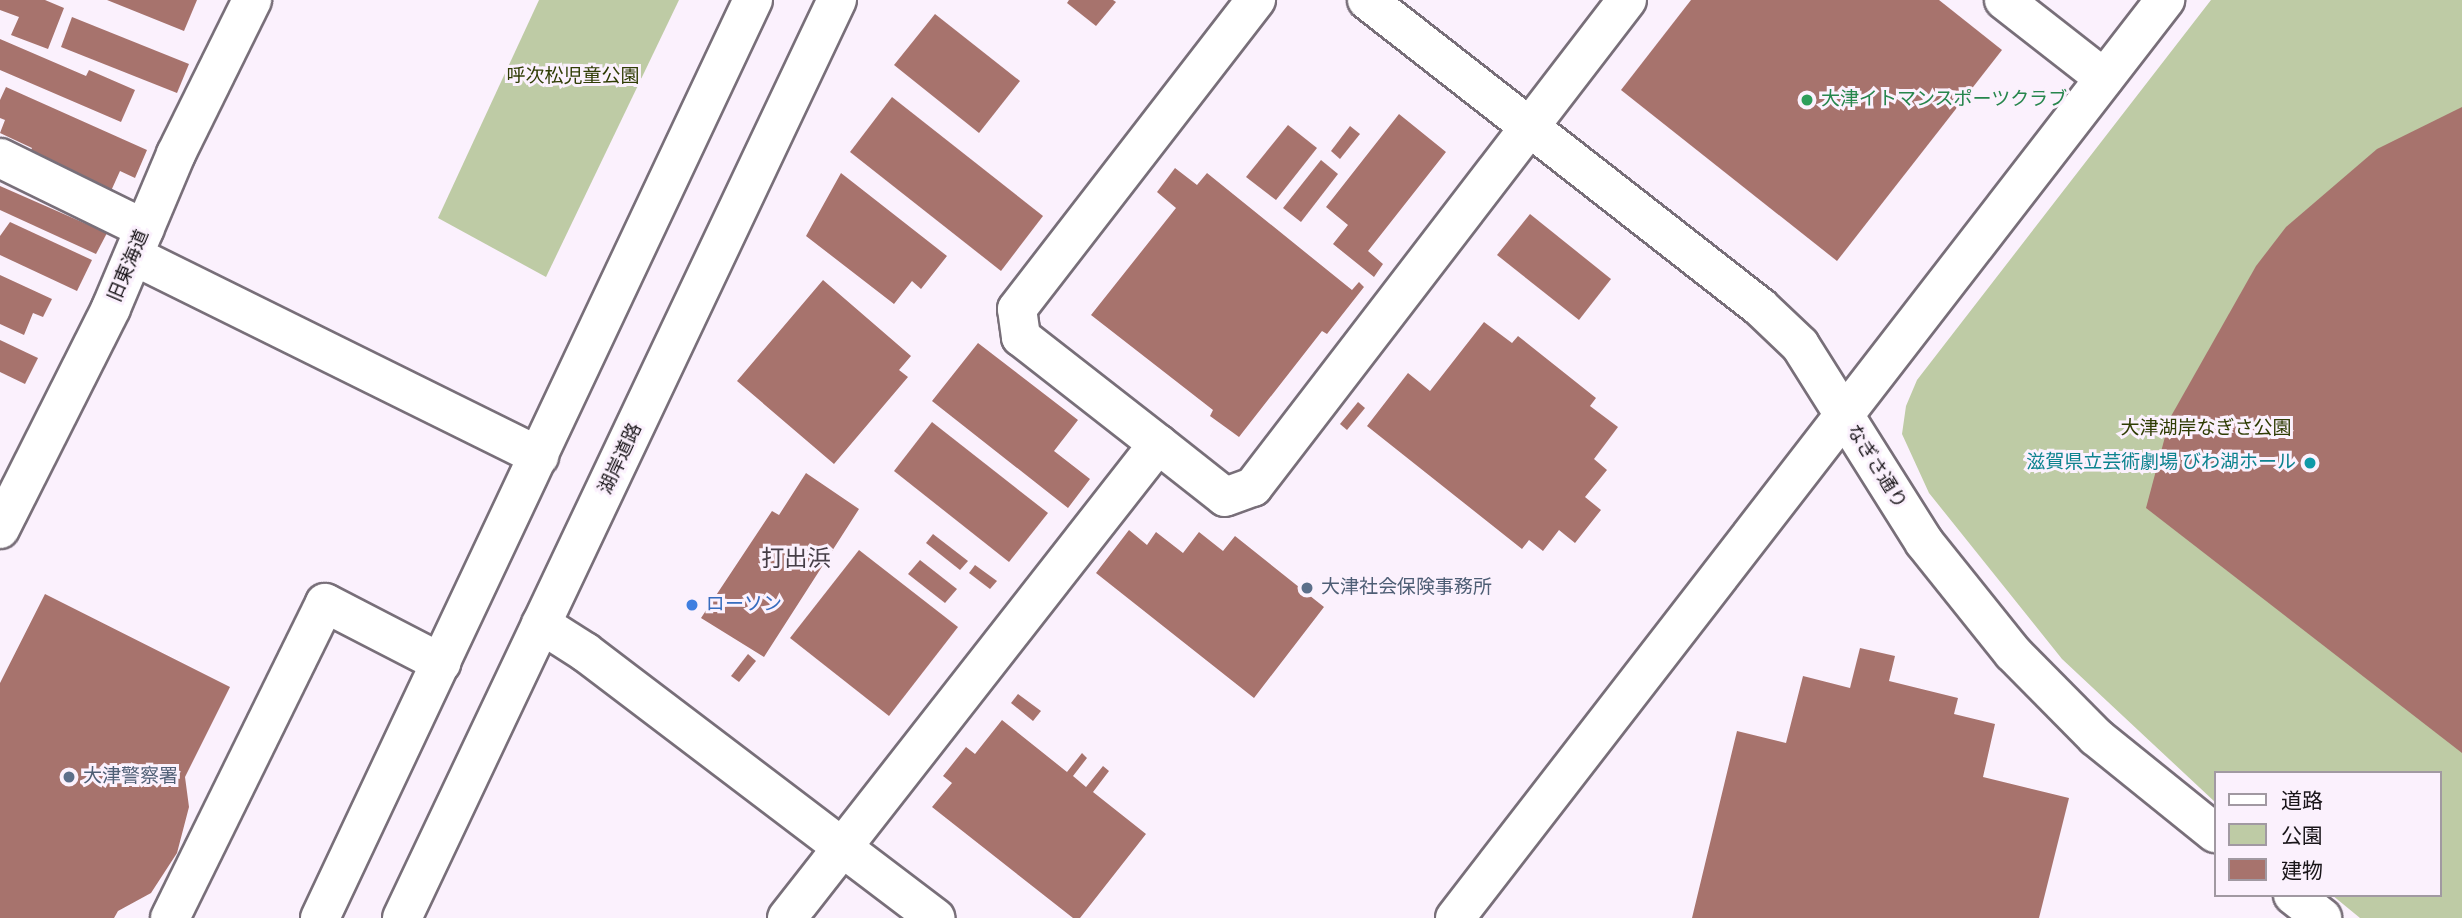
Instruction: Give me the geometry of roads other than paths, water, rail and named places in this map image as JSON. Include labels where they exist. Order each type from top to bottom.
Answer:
[{"type":"street","name":"旧東海道","points":[[0,528],[139,242],[252,0]]},
{"type":"street","points":[[320,918],[753,0]]},
{"type":"street","name":"湖岸道路","points":[[402,918],[837,0]]},
{"type":"street","points":[[1256,0],[1017,309],[1021,337],[1224,496],[1253,487],[1627,0]]},
{"type":"street","points":[[1367,0],[1760,307],[1800,345],[1843,414],[1455,918]]},
{"type":"street","points":[[2004,0],[2105,78]]},
{"type":"street","name":"なぎさ通り","points":[[2165,0],[1843,414],[1924,541],[2013,653],[2096,737],[2214,832]]},
{"type":"street","points":[[0,159],[139,242],[539,456]]},
{"type":"street","points":[[787,918],[1158,444]]},
{"type":"street","points":[[170,918],[325,603],[441,663]]},
{"type":"street","points":[[541,624],[586,652],[935,918]]},
{"type":"street","points":[[2296,897],[2322,918]]},
{"type":"place","name":"大津イトマンスポーツクラブ","points":[[1807,100]]},
{"type":"place","name":"滋賀県立芸術劇場 びわ湖ホール","points":[[2310,463]]},
{"type":"place","name":"大津社会保険事務所","points":[[1307,588]]},
{"type":"place","name":"ローソン","points":[[692,605]]},
{"type":"place","name":"大津警察署","points":[[69,777]]},
{"type":"district","name":"打出浜","points":[[796,559]]},
{"type":"park label","name":"呼次松児童公園","points":[[573,77]]},
{"type":"park label","name":"大津湖岸なぎさ公園","points":[[2206,429]]}]
